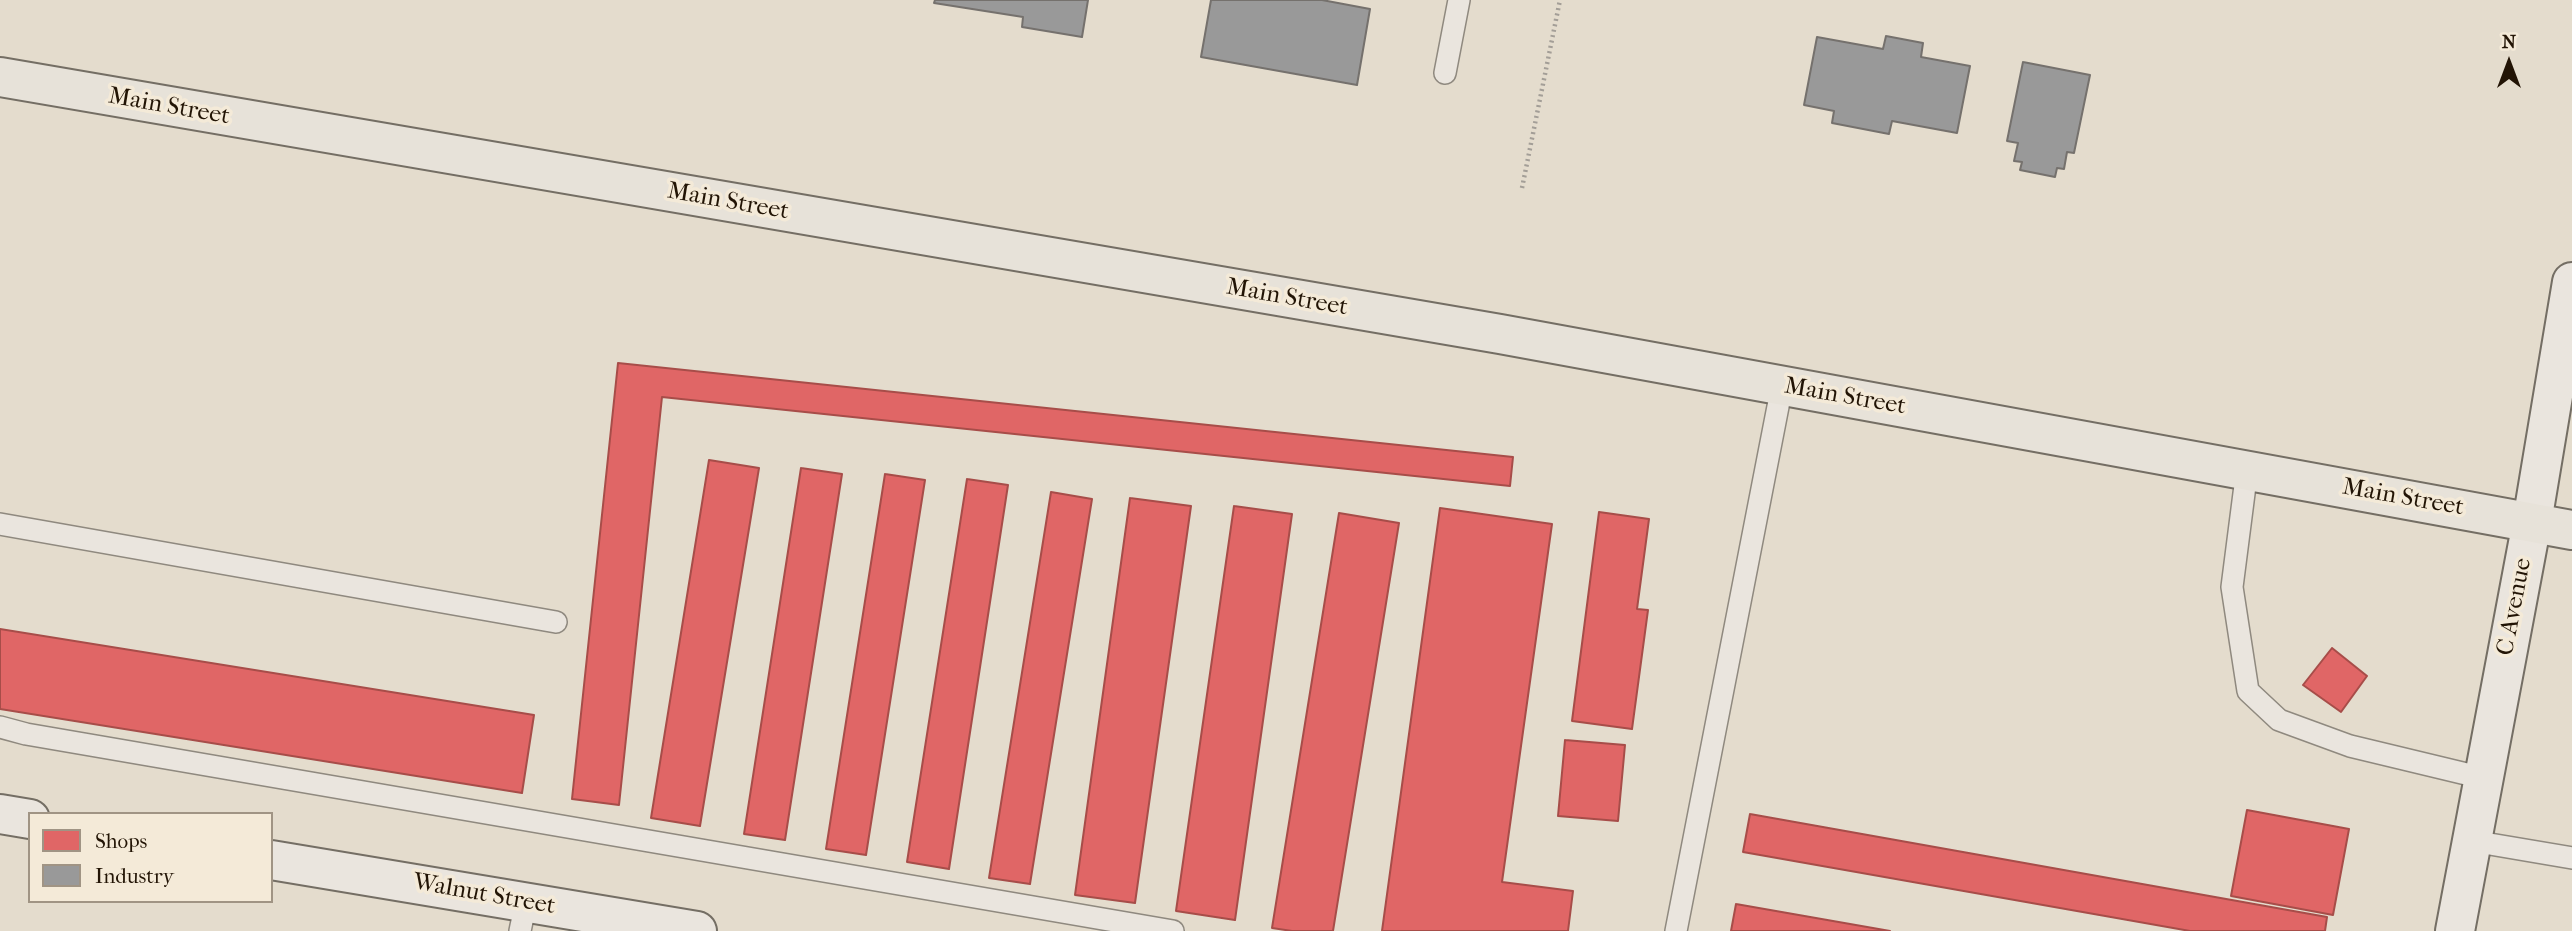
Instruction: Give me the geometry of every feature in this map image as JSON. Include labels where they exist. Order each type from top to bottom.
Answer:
[{"type":"main road","name":"Main Street","points":[[0,77],[1500,334],[2572,530]]},
{"type":"street","name":"C Avenue","points":[[2455,931],[2532,522],[2566,360],[2572,282]]},
{"type":"street","points":[[0,814],[28,819]]},
{"type":"street","name":"Walnut Street","points":[[273,860],[523,917],[697,931]]},
{"type":"lane","points":[[1445,73],[1459,0]]},
{"type":"lane","points":[[1676,931],[1782,386]]},
{"type":"lane","points":[[2247,470],[2232,587],[2248,691],[2279,720],[2350,746],[2483,778]]},
{"type":"lane","points":[[0,524],[556,622]]},
{"type":"lane","points":[[0,727],[26,734],[1173,931]]},
{"type":"lane","points":[[2472,841],[2572,855]]},
{"type":"path","points":[[1522,188],[1560,0]]},
{"type":"building: Shops","points":[[618,363],[1513,457],[1510,486],[662,397],[619,805],[572,799]]},
{"type":"building: Shops","points":[[709,460],[759,468],[700,826],[651,818]]},
{"type":"building: Shops","points":[[801,468],[842,474],[785,840],[744,834]]},
{"type":"building: Shops","points":[[885,474],[925,480],[866,855],[826,849]]},
{"type":"building: Shops","points":[[967,479],[1008,485],[949,869],[907,862]]},
{"type":"building: Shops","points":[[1051,492],[1092,499],[1030,884],[989,878]]},
{"type":"building: Shops","points":[[1130,498],[1191,506],[1135,903],[1075,895]]},
{"type":"building: Shops","points":[[1234,506],[1292,514],[1235,920],[1176,911]]},
{"type":"building: Shops","points":[[1440,508],[1552,524],[1502,882],[1573,891],[1568,931],[1382,931]]},
{"type":"building: Shops","points":[[1599,512],[1649,519],[1637,609],[1648,610],[1632,729],[1572,721]]},
{"type":"building: Shops","points":[[1339,513],[1399,523],[1333,931],[1292,931],[1272,928]]},
{"type":"building: Shops","points":[[0,629],[534,715],[522,793],[0,709]]},
{"type":"building: Shops","points":[[2332,648],[2367,676],[2341,712],[2303,685]]},
{"type":"building: Shops","points":[[1565,740],[1625,745],[1618,821],[1558,816]]},
{"type":"building: Shops","points":[[2247,810],[2349,829],[2333,915],[2231,896]]},
{"type":"building: Shops","points":[[1750,814],[2327,917],[2325,931],[2190,931],[1743,852]]},
{"type":"building: Shops","points":[[1736,904],[1890,931],[1731,931]]},
{"type":"building: Industry","points":[[935,0],[1088,0],[1082,37],[1022,27],[1023,17],[934,3]]},
{"type":"building: Industry","points":[[1211,0],[1322,0],[1370,9],[1357,85],[1201,57]]},
{"type":"building: Industry","points":[[1886,36],[1923,43],[1921,57],[1970,66],[1957,133],[1892,121],[1889,134],[1832,123],[1834,111],[1804,105],[1817,37],[1883,49]]},
{"type":"building: Industry","points":[[2023,62],[2090,75],[2074,153],[2067,152],[2064,169],[2057,168],[2055,177],[2020,170],[2022,162],[2014,161],[2018,143],[2007,141]]}]
